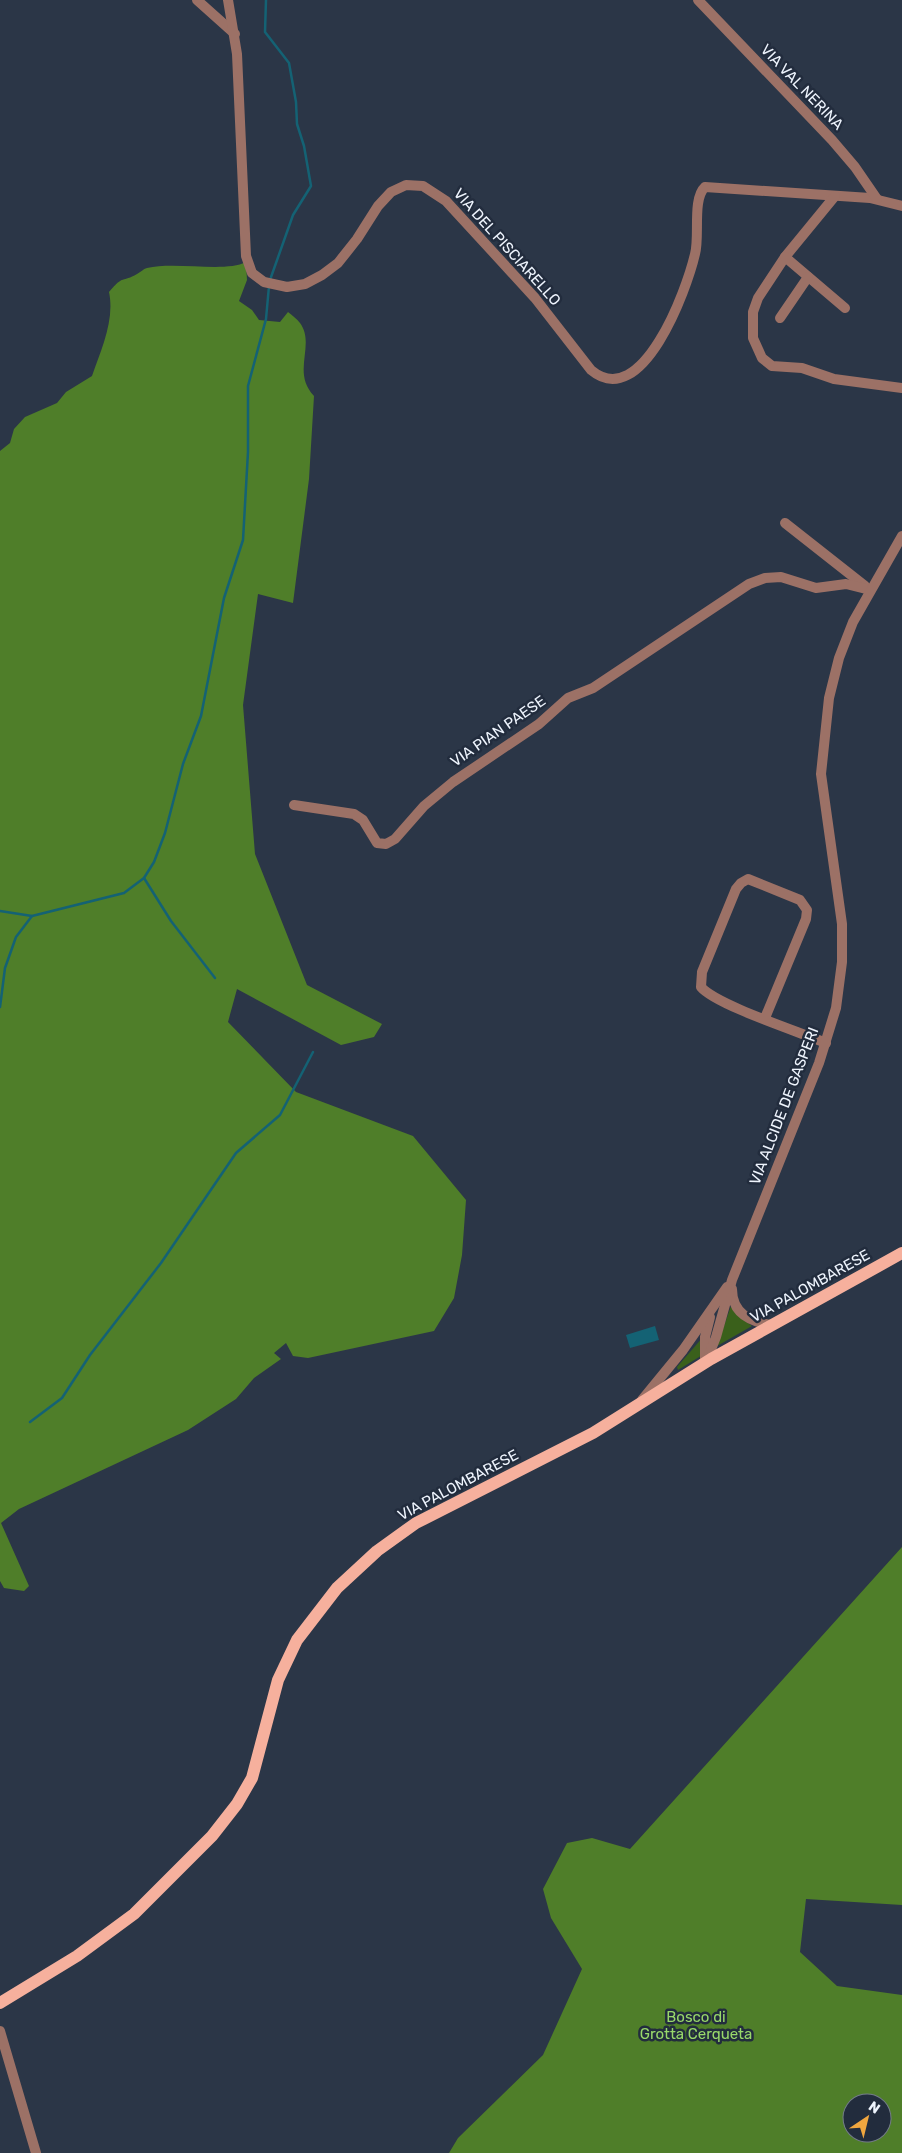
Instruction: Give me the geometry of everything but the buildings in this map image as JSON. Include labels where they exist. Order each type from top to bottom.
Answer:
[{"type":"main road","name":"VIA PALOMBARESE","points":[[0,2003],[77,1956],[134,1914],[217,1831],[241,1799],[254,1773],[276,1687],[286,1660],[306,1626],[348,1577],[387,1543],[416,1523],[580,1440],[706,1362],[902,1253]]},
{"type":"street","points":[[197,0],[235,34]]},
{"type":"street","name":"VIA DEL PISCIARELLO","points":[[228,0],[235,34],[246,256],[252,273],[271,284],[296,286],[322,275],[347,252],[387,195],[402,186],[424,186],[446,201],[528,291],[591,370],[603,378],[614,380],[639,366],[656,348],[664,333],[695,254],[699,200],[703,188],[711,186],[877,199],[902,206]]},
{"type":"street","name":"VIA VAL NERINA","points":[[698,0],[832,140],[858,171],[877,199]]},
{"type":"street","points":[[835,196],[784,257],[758,298],[753,312],[753,338],[764,361],[775,366],[807,369],[834,379],[902,388]]},
{"type":"street","points":[[784,257],[844,308]]},
{"type":"street","points":[[780,318],[808,277]]},
{"type":"street","points":[[785,523],[870,590]]},
{"type":"street","name":"VIA ALCIDE DE GASPERI","points":[[706,1362],[718,1330],[732,1280],[826,1043],[838,992],[843,933],[840,902],[822,794],[824,735],[830,692],[839,658],[853,622],[902,536]]},
{"type":"street","name":"VIA PIAN PAESE","points":[[294,805],[354,814],[363,820],[375,842],[380,844],[389,843],[398,837],[424,806],[446,787],[543,721],[566,700],[594,688],[752,582],[765,578],[781,577],[816,588],[846,584],[870,590]]},
{"type":"street","points":[[764,1018],[806,919],[807,910],[800,900],[748,879],[736,889],[702,972],[700,983],[710,996],[764,1018],[826,1043]]},
{"type":"street","name":"VIA ALCIDE DE GASPERI","points":[[636,1406],[683,1350],[732,1280]]},
{"type":"street","name":"VIA ALCIDE DE GASPERI","points":[[732,1280],[732,1299],[739,1312],[750,1320],[772,1325]]},
{"type":"street","name":"VIA ALCIDE DE GASPERI","points":[[706,1362],[705,1337],[714,1305]]},
{"type":"street","points":[[0,2031],[36,2153]]},
{"type":"green space","points":[[246,262],[247,280],[239,301],[252,310],[259,320],[280,322],[288,312],[300,323],[306,340],[304,378],[307,387],[314,396],[309,479],[293,603],[258,594],[243,705],[255,854],[307,985],[382,1024],[374,1037],[341,1045],[237,989],[228,1022],[296,1092],[413,1136],[466,1200],[462,1255],[454,1298],[434,1331],[308,1358],[293,1356],[286,1343],[274,1353],[281,1359],[254,1378],[236,1399],[188,1430],[19,1509],[1,1523],[29,1586],[24,1591],[4,1588],[0,1581],[0,451],[10,443],[14,429],[25,417],[57,403],[66,392],[92,376],[109,324],[109,292],[118,283],[144,269],[158,266],[226,267]]},
{"type":"green space","points":[[731,1306],[752,1326],[717,1346]]},
{"type":"green space","points":[[703,1337],[704,1354],[678,1370],[677,1367]]},
{"type":"green space","name":"Bosco di Grotta Cerqueta","points":[[902,1547],[902,1905],[806,1899],[800,1952],[837,1986],[902,1995],[902,2153],[449,2153],[458,2138],[543,2055],[582,1969],[551,1918],[543,1889],[567,1843],[592,1838],[630,1849]]},
{"type":"water","points":[[655,1326],[659,1340],[630,1348],[626,1335]]},
{"type":"waterway","points":[[266,0],[265,32],[289,63],[296,102],[297,124],[304,146],[311,186],[293,215],[270,280]]},
{"type":"waterway","points":[[0,911],[32,916],[124,893],[144,878],[154,862],[165,833],[183,764],[201,716],[224,598],[243,540],[248,452],[248,386],[266,319],[269,286]]},
{"type":"waterway","points":[[144,878],[171,921],[215,978]]},
{"type":"waterway","points":[[0,1007],[5,968],[16,937],[32,916]]},
{"type":"waterway","points":[[30,1422],[62,1398],[90,1355],[161,1263],[236,1153],[280,1115],[313,1052]]}]
